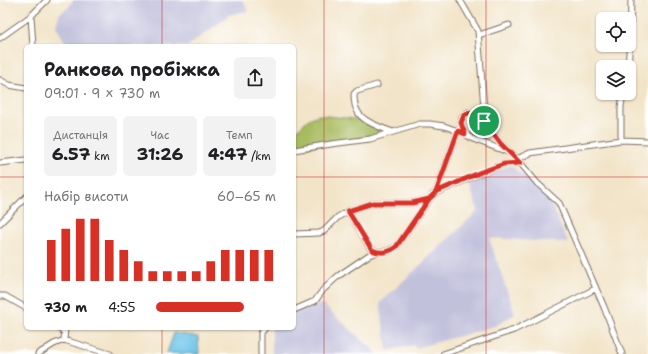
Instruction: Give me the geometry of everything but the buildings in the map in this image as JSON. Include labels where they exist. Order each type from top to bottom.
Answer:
[{"type":"street","points":[[0,38],[31,16],[46,0]]},
{"type":"street","points":[[460,0],[479,35],[484,121]]},
{"type":"street","points":[[628,60],[631,0]]},
{"type":"street","points":[[31,16],[33,44]]},
{"type":"street","points":[[479,35],[508,25]]},
{"type":"street","points":[[0,80],[9,85],[24,88]]},
{"type":"street","points":[[377,85],[357,91],[354,94],[357,112],[376,125],[393,132]]},
{"type":"street","points":[[621,140],[622,100]]},
{"type":"street","points":[[465,134],[461,123],[462,117],[466,113],[474,113],[484,121],[537,183],[559,203],[622,354]]},
{"type":"street","points":[[296,150],[370,139],[420,124],[430,124],[444,126],[458,131],[473,139],[510,153]]},
{"type":"street","points":[[436,192],[458,131]]},
{"type":"street","points":[[296,309],[315,301],[323,290],[338,276],[370,255],[377,252],[388,251],[396,247],[429,199],[436,192],[481,172],[518,161],[530,153],[621,140],[648,140]]},
{"type":"street","points":[[0,164],[24,160]]},
{"type":"street","points":[[0,222],[24,199]]},
{"type":"street","points":[[296,234],[319,234],[324,231],[338,216],[348,211],[373,203],[412,203],[429,199]]},
{"type":"street","points":[[348,211],[370,248],[377,252]]},
{"type":"street","points":[[443,354],[514,330],[595,289]]},
{"type":"street","points":[[0,296],[5,296],[24,307]]},
{"type":"street","points":[[64,340],[65,330]]},
{"type":"street","points":[[261,354],[261,333],[263,330]]},
{"type":"street","points":[[38,354],[54,344],[64,340],[110,354]]},
{"type":"shaded area","points":[[73,0],[242,0],[249,11],[227,15],[227,17],[191,44],[66,44],[56,26],[59,14],[69,7]]},
{"type":"shaded area","points":[[511,166],[547,194],[568,243],[489,238],[515,314],[495,326],[416,348],[413,345],[387,350],[380,303],[478,211],[468,180]]},
{"type":"shaded area","points":[[322,304],[378,354],[272,354],[272,330],[296,330],[296,311]]},
{"type":"green space","points":[[319,115],[363,120],[376,128],[380,134],[378,136],[296,149],[296,132],[308,120]]},
{"type":"water","points":[[174,333],[198,337],[199,354],[167,353]]},
{"type":"route","points":[[484,121],[471,112],[466,113],[462,117],[461,123],[465,134],[458,131],[436,192],[429,199],[396,247],[388,251],[374,252],[370,248],[348,211],[373,203],[412,203],[429,199],[433,194],[436,192],[481,172],[504,164],[520,163],[500,143],[484,121]]}]
